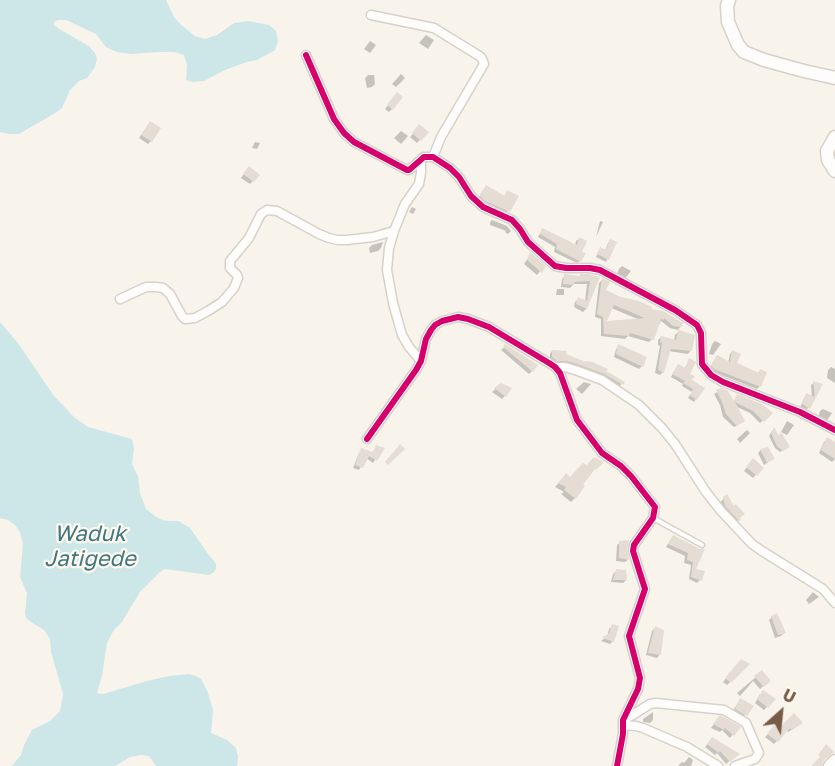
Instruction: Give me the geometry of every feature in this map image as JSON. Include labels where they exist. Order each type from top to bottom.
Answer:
[{"type":"street","points":[[729,0],[728,22],[738,45],[744,52],[774,63],[835,78]]},
{"type":"street","points":[[371,15],[434,28],[481,57],[483,61],[484,64],[441,137],[433,157]]},
{"type":"street","points":[[306,55],[334,119],[349,138],[407,170],[424,157],[433,157],[459,177],[471,196],[483,207],[512,220],[528,242],[555,266],[600,270],[675,310],[697,325],[701,333],[702,364],[711,375],[723,382],[800,412],[835,430]]},
{"type":"street","points":[[835,137],[827,151],[828,160],[835,171]]},
{"type":"street","points":[[421,160],[419,184],[405,204],[394,231],[387,259],[389,286],[402,335],[421,361]]},
{"type":"street","points":[[120,299],[146,287],[156,287],[163,288],[170,294],[185,319],[195,318],[208,311],[222,302],[234,288],[238,278],[230,267],[230,261],[249,238],[261,214],[267,210],[278,212],[319,234],[338,240],[362,239],[394,231]]},
{"type":"street","points":[[367,439],[421,361],[426,339],[435,325],[442,321],[458,317],[489,327],[555,367],[562,376],[577,420],[602,453],[631,476],[655,507],[652,518],[634,545],[633,551],[645,589],[629,636],[640,678],[638,689],[623,722],[623,739],[617,766]]},
{"type":"street","points":[[555,367],[578,370],[602,380],[639,405],[662,428],[706,492],[752,544],[823,589],[835,603]]},
{"type":"street","points":[[623,722],[650,704],[656,703],[724,710],[746,723],[759,753],[755,759],[735,766]]},
{"type":"street","points":[[623,722],[687,747],[717,766]]},
{"type":"street","points":[[830,766],[835,760]]},
{"type":"lane","points":[[652,518],[702,544]]},
{"type":"water","points":[[0,0],[166,0],[174,17],[195,36],[205,39],[217,35],[234,23],[248,21],[269,25],[276,31],[278,41],[275,50],[257,60],[225,70],[204,81],[192,82],[186,80],[187,65],[184,55],[174,52],[131,54],[117,52],[106,47],[96,34],[66,20],[58,20],[54,22],[54,25],[89,46],[95,53],[97,59],[95,67],[87,78],[79,81],[70,90],[62,108],[57,112],[19,134],[9,134],[0,132]]},
{"type":"water","name":"Waduk Jatigede","points":[[0,322],[18,343],[54,396],[75,418],[88,427],[132,439],[134,448],[132,464],[138,476],[140,493],[146,509],[162,520],[178,521],[190,528],[216,564],[216,569],[209,575],[165,569],[140,592],[107,643],[97,693],[103,694],[169,676],[189,674],[196,676],[201,679],[207,690],[213,710],[211,733],[227,740],[236,748],[237,766],[156,766],[149,756],[141,755],[130,757],[115,766],[12,766],[21,755],[32,730],[50,721],[60,711],[63,694],[51,652],[50,639],[44,630],[26,618],[27,593],[20,577],[23,544],[20,532],[8,520],[0,518]]},
{"type":"building","points":[[397,92],[403,97],[393,110],[387,105]]},
{"type":"building","points":[[150,121],[161,128],[152,142],[141,135]]},
{"type":"building","points":[[419,124],[429,132],[421,141],[412,133]]},
{"type":"building","points":[[249,166],[260,175],[254,182],[243,174]]},
{"type":"building","points":[[486,185],[505,196],[507,190],[519,196],[510,212],[485,201],[480,196]]},
{"type":"building","points":[[542,228],[577,245],[579,237],[587,241],[582,252],[586,253],[581,262],[556,249],[557,244],[540,234]]},
{"type":"building","points":[[610,239],[617,242],[609,260],[597,254],[600,247],[606,250]]},
{"type":"building","points":[[530,252],[546,266],[542,273],[527,260]]},
{"type":"building","points":[[564,274],[580,276],[580,274],[589,274],[600,277],[587,309],[576,304],[578,297],[587,301],[590,281],[574,282],[574,285],[563,284]]},
{"type":"building","points":[[602,278],[610,282],[606,290],[621,297],[639,301],[652,307],[651,309],[663,311],[683,323],[682,327],[673,326],[664,318],[664,320],[661,319],[654,340],[630,333],[629,336],[604,334],[603,317],[597,314]],"holes":[[[614,305],[645,318],[607,321]]]},
{"type":"building","points":[[678,330],[695,335],[692,351],[671,349],[664,373],[658,370],[661,336],[676,340]]},
{"type":"building","points":[[505,344],[538,365],[533,372],[503,347]]},
{"type":"building","points":[[618,344],[647,357],[643,367],[616,354]]},
{"type":"building","points":[[552,350],[567,351],[566,354],[608,369],[606,371],[625,382],[623,385],[604,374],[580,365],[557,361],[552,357]]},
{"type":"building","points":[[732,350],[741,354],[737,363],[759,373],[760,369],[767,372],[761,387],[714,369],[711,365],[717,355],[730,362]]},
{"type":"building","points":[[689,358],[696,362],[690,374],[695,376],[692,380],[705,388],[697,400],[690,395],[693,389],[683,383],[685,381],[672,374],[678,364],[685,368]]},
{"type":"building","points":[[813,381],[823,384],[810,409],[802,404],[806,393],[815,397]]},
{"type":"building","points":[[501,383],[512,388],[506,397],[494,388]]},
{"type":"building","points":[[721,388],[728,391],[734,401],[737,394],[762,404],[773,413],[764,422],[753,411],[735,402],[745,421],[737,426],[726,414],[716,390]]},
{"type":"building","points":[[774,427],[779,436],[781,432],[790,447],[783,451],[777,446],[771,433]]},
{"type":"building","points":[[827,437],[835,442],[835,459],[821,450]]},
{"type":"building","points":[[400,444],[405,449],[388,465],[385,462]]},
{"type":"building","points":[[376,445],[385,448],[377,461],[369,456],[363,468],[355,465],[361,448],[373,452]]},
{"type":"building","points":[[768,447],[775,459],[767,463],[760,449]]},
{"type":"building","points":[[594,457],[604,462],[595,469],[576,499],[564,490],[566,487],[558,483],[566,473],[570,477],[583,463],[587,465]]},
{"type":"building","points":[[753,458],[764,468],[757,476],[746,467]]},
{"type":"building","points":[[727,494],[734,506],[736,504],[745,514],[739,521],[725,506],[723,497]]},
{"type":"building","points":[[673,535],[700,549],[705,549],[696,569],[705,571],[702,581],[691,577],[693,562],[687,560],[688,553],[668,544]]},
{"type":"building","points":[[629,540],[627,550],[629,560],[619,558],[619,541]]},
{"type":"building","points":[[616,569],[626,570],[627,580],[613,580]]},
{"type":"building","points":[[777,613],[786,633],[778,635],[771,616]]},
{"type":"building","points":[[612,624],[619,626],[614,642],[602,638],[609,633]]},
{"type":"building","points":[[655,626],[664,630],[661,655],[648,653]]},
{"type":"building","points":[[741,659],[750,664],[731,683],[725,678]]},
{"type":"building","points":[[762,670],[771,681],[764,687],[754,676]]},
{"type":"building","points":[[763,690],[776,699],[768,708],[757,699]]},
{"type":"building","points":[[740,698],[754,706],[747,716],[735,709]]},
{"type":"building","points":[[794,713],[803,723],[792,730],[790,728],[778,742],[767,734],[774,725],[778,729]]},
{"type":"building","points":[[719,716],[741,727],[734,736],[725,728],[724,730],[713,724]]},
{"type":"building","points":[[712,737],[740,754],[730,762],[720,751],[719,753],[707,744]]},
{"type":"building","points":[[826,744],[834,752],[824,760],[822,766],[811,766],[820,757],[818,755]]},
{"type":"cycle path","points":[[306,55],[334,119],[354,142],[407,170],[424,157],[433,157],[450,168],[459,177],[471,196],[483,207],[512,220],[528,242],[555,266],[600,270],[675,310],[697,325],[701,333],[702,364],[711,375],[723,382],[800,412],[835,430]]},
{"type":"cycle path","points":[[367,439],[416,370],[431,330],[442,321],[458,317],[489,327],[549,363],[560,373],[577,420],[602,453],[631,476],[655,507],[653,518],[634,545],[633,551],[645,589],[629,636],[640,678],[638,689],[623,720],[623,734],[617,766]]}]
